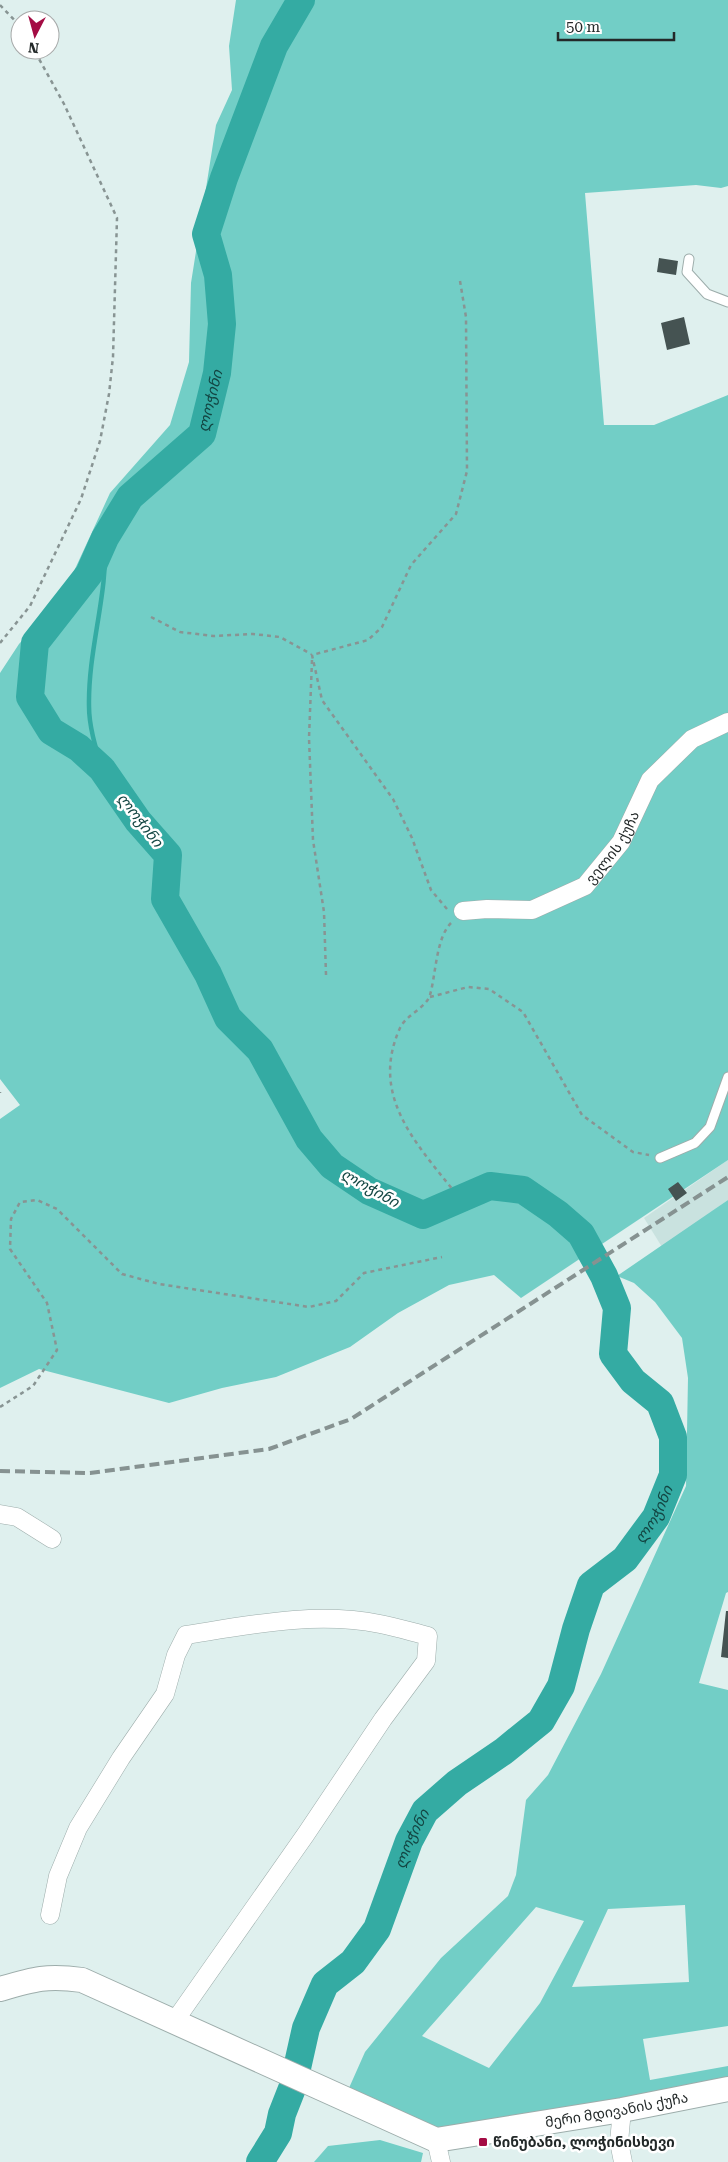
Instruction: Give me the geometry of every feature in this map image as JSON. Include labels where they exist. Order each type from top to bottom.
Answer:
[{"type":"street","name":"ველის ქუჩა","points":[[463,911],[487,909],[532,910],[585,886],[621,842],[650,780],[692,739],[728,722]]},
{"type":"street","points":[[0,1514],[17,1517],[52,1539]]},
{"type":"street","points":[[50,1915],[58,1876],[78,1828],[121,1758],[165,1694],[176,1655],[186,1635],[272,1622],[321,1619],[379,1624],[428,1636],[426,1661],[383,1719],[306,1834],[174,2022]]},
{"type":"street","name":"მერი მდივანის ქუჩა","points":[[0,1989],[54,1976],[82,1980],[391,2120],[439,2151],[622,2110],[728,2089]]},
{"type":"street","points":[[622,2110],[619,2142],[623,2162]]},
{"type":"lane","points":[[689,259],[687,272],[707,294],[728,302]]},
{"type":"lane","points":[[660,1158],[695,1143],[710,1127],[728,1077]]},
{"type":"path","points":[[0,5],[10,16]]},
{"type":"path","points":[[0,643],[30,606],[81,499],[100,441],[109,394],[113,357],[117,218],[64,104],[40,60]]},
{"type":"path","points":[[151,617],[180,632],[213,636],[253,634],[280,637],[312,654],[368,640],[382,627],[411,565],[456,514],[467,471],[466,317],[460,281]]},
{"type":"path","points":[[312,654],[322,700],[393,799],[412,838],[431,890],[446,909],[463,911]]},
{"type":"path","points":[[312,654],[309,738],[313,840],[324,912],[326,975]]},
{"type":"path","points":[[429,997],[447,927],[463,911]]},
{"type":"path","points":[[453,1190],[410,1135],[390,1090],[392,1044],[402,1022],[429,997],[468,986],[489,989],[523,1012],[582,1116],[633,1152],[660,1158]]},
{"type":"path","points":[[0,1407],[33,1386],[57,1350],[47,1303],[10,1248],[11,1219],[20,1202],[37,1200],[57,1209],[122,1274],[160,1284],[308,1307],[336,1300],[364,1272],[442,1257]]},
{"type":"shaded area","points":[[236,0],[728,0],[728,186],[721,188],[696,185],[585,193],[604,425],[654,425],[728,395],[728,1160],[521,1298],[494,1275],[449,1285],[398,1313],[350,1347],[276,1377],[222,1388],[169,1403],[39,1369],[0,1388],[0,1119],[20,1105],[0,1079],[0,673],[19,644],[63,595],[110,493],[170,425],[189,362],[191,283],[216,125],[232,90],[229,46]]},
{"type":"shaded area","points":[[728,1160],[728,1200],[662,1247],[644,1218]]},
{"type":"shaded area","points":[[728,1200],[728,1592],[726,1593],[699,1683],[728,1690],[728,2026],[643,2039],[650,2080],[728,2066],[728,2079],[439,2132],[349,2088],[365,2052],[441,1958],[508,1896],[516,1875],[526,1800],[548,1775],[601,1674],[686,1486],[688,1378],[682,1338],[655,1302],[634,1283],[617,1276]],"holes":[[[685,1905],[689,1982],[572,1987],[608,1909]],[[536,1907],[584,1921],[540,2003],[489,2068],[422,2036]]]},
{"type":"shaded area","points":[[380,2140],[423,2153],[421,2162],[314,2162],[328,2146]]},
{"type":"building","points":[[659,258],[678,261],[676,275],[657,272]]},
{"type":"building","points":[[684,317],[690,344],[667,350],[661,323]]},
{"type":"building","points":[[678,1182],[687,1193],[676,1201],[668,1189]]},
{"type":"building","points":[[726,1611],[728,1611],[728,1658],[721,1657]]},
{"type":"waterway","name":"ლოჭინი","points":[[260,2162],[278,2133],[282,2114],[293,2086],[306,2028],[325,1984],[353,1962],[377,1929],[409,1841],[425,1811],[457,1783],[504,1751],[541,1721],[561,1686],[576,1629],[591,1585],[625,1559],[656,1517],[673,1475],[673,1437],[660,1403],[633,1381],[613,1354],[617,1308],[604,1276],[581,1234],[558,1214],[523,1190],[490,1186],[423,1215],[369,1191],[332,1166],[309,1139],[260,1050],[228,1018],[208,974],[165,899],[168,855],[138,821],[102,769],[79,748],[51,731],[30,697],[35,643],[89,574],[105,538],[130,497],[202,434],[217,373],[222,324],[218,275],[206,234],[224,178],[274,46],[301,0]]},
{"type":"waterway","points":[[102,769],[95,746],[89,706],[92,664],[104,580],[105,538]]},
{"type":"railway","points":[[0,1471],[90,1473],[269,1449],[351,1419],[728,1177]]},
{"type":"place","name":"წინუბანი, ლოჭინისხევი","points":[[483,2142]]}]
